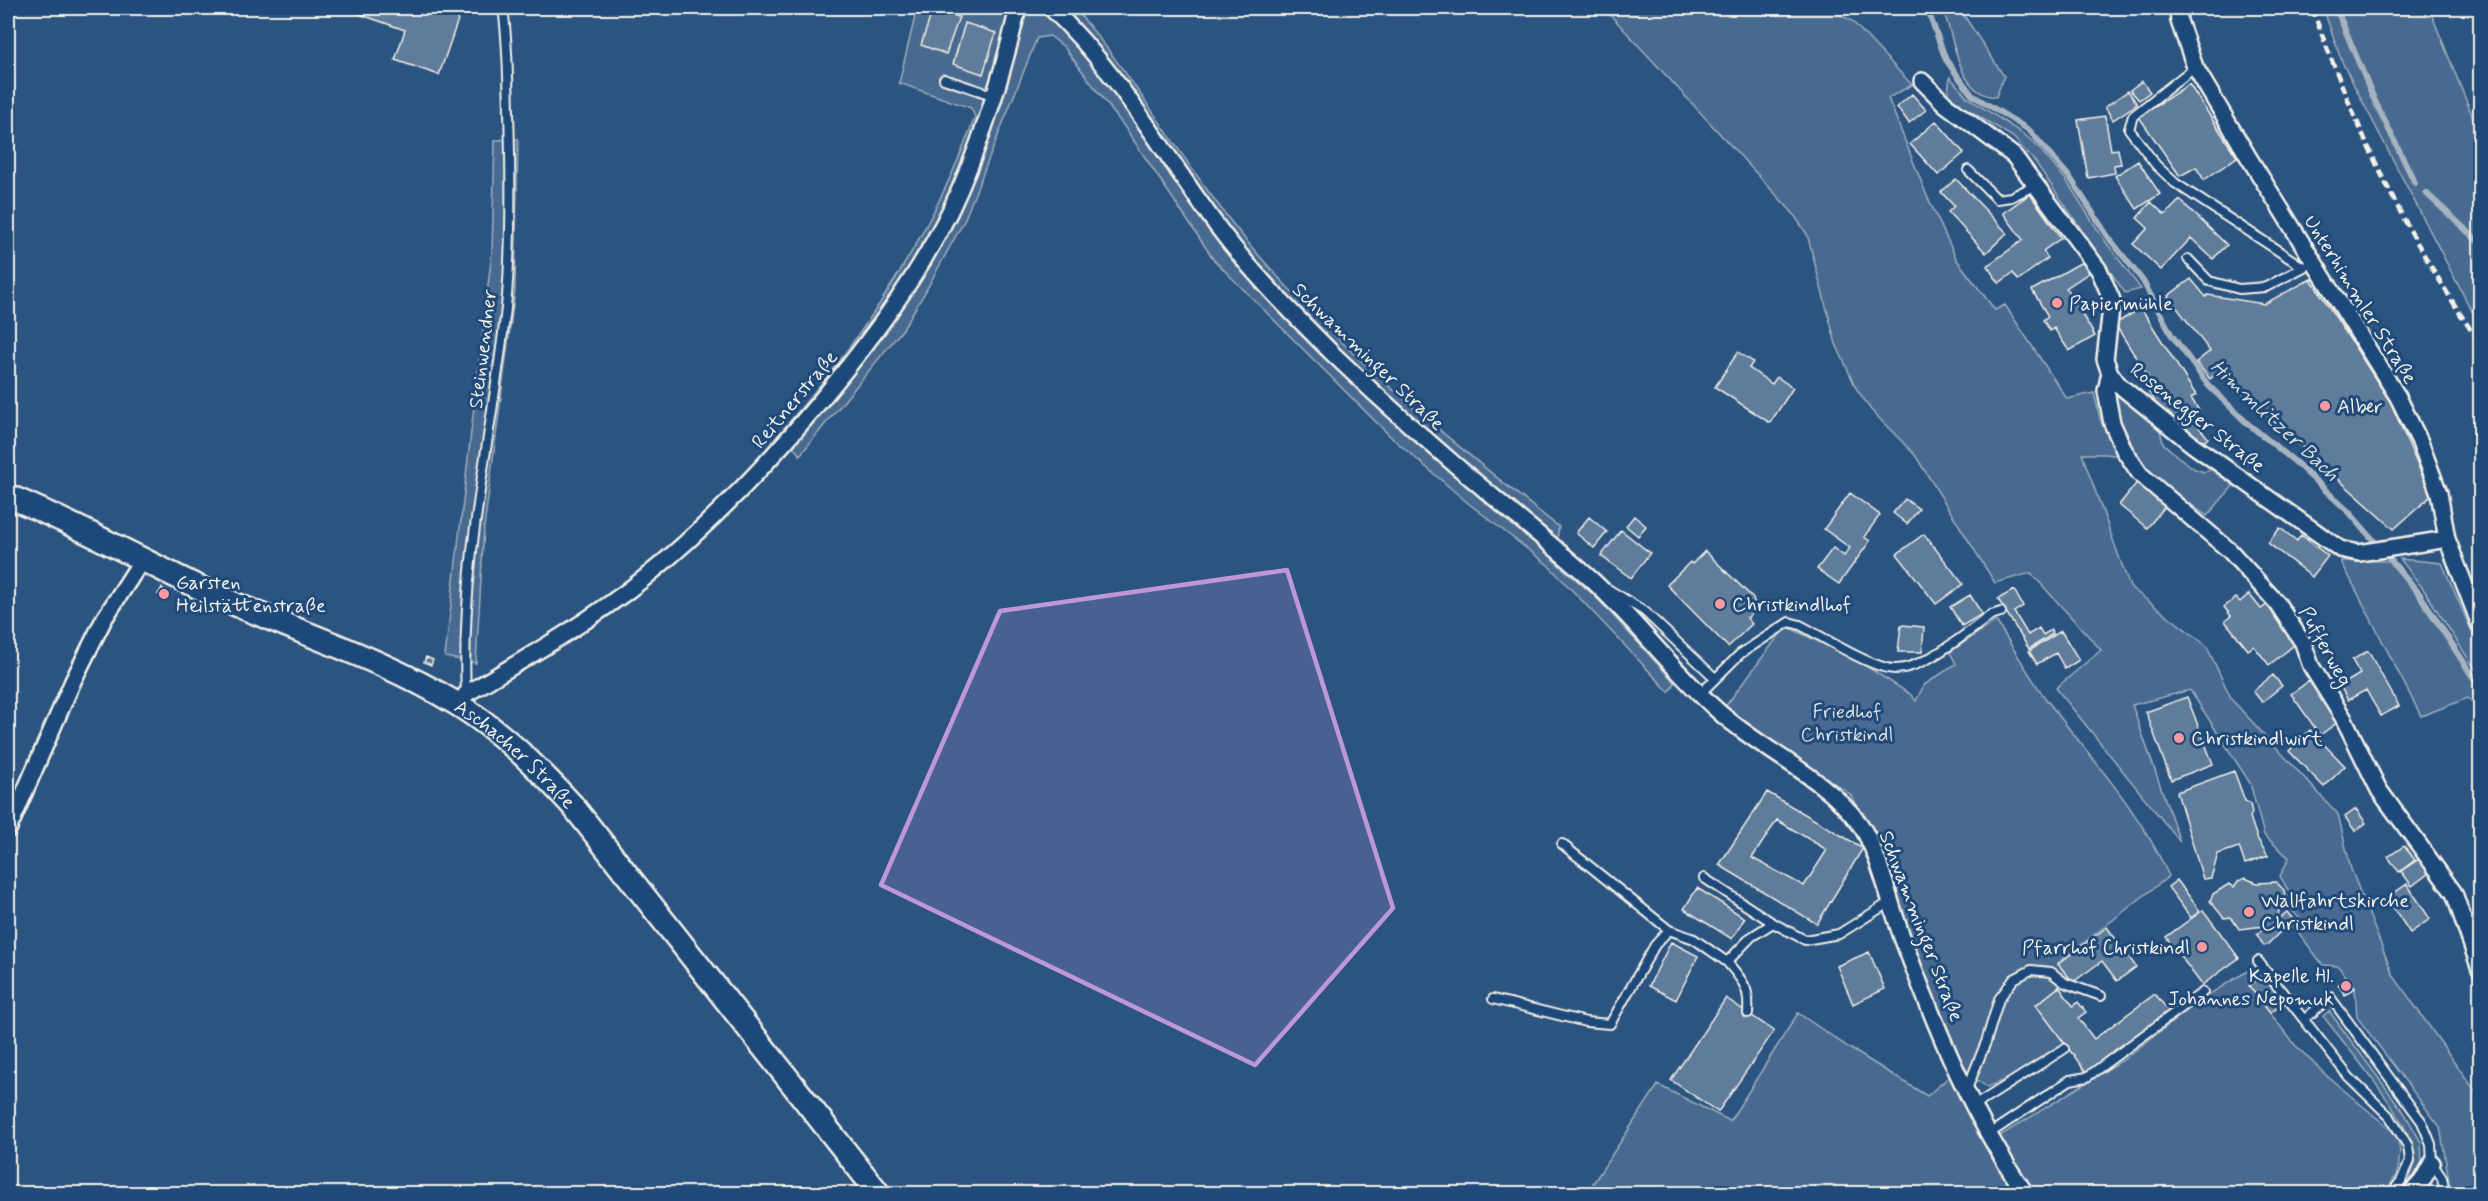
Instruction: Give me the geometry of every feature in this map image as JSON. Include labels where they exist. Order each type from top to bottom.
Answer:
[{"type":"street","name":"Reitnerstraße","points":[[462,700],[568,633],[641,580],[695,535],[744,488],[852,363],[890,313],[950,211],[995,96],[1018,8]]},
{"type":"street","name":"Schwamminger Straße","points":[[1051,8],[1070,26],[1124,93],[1216,225],[1244,261],[1277,297],[1411,427],[1594,582],[1699,695],[1744,733],[1810,778],[1842,804],[1860,824],[1871,846],[1890,902],[1944,1041],[1989,1134],[2026,1194]]},
{"type":"street","name":"Unterhimmler Straße","points":[[2178,8],[2179,21],[2196,66],[2308,265],[2398,397],[2439,493],[2447,539],[2481,625]]},
{"type":"street","name":"Rosenegger Straße","points":[[1922,81],[1945,104],[2014,156],[2094,262],[2107,285],[2112,300],[2105,359],[2109,374],[2119,385],[2161,420],[2340,549],[2359,553],[2447,539]]},
{"type":"street","name":"Pufferweg","points":[[2109,374],[2106,391],[2112,423],[2124,450],[2140,474],[2230,551],[2277,603],[2303,643],[2311,666],[2344,719],[2379,790],[2454,893],[2481,969]]},
{"type":"street","name":"Aschacher Straße","points":[[8,496],[230,601],[462,700],[521,753],[573,806],[879,1194]]},
{"type":"street","points":[[8,830],[73,681],[104,619],[142,560]]},
{"type":"street","points":[[2410,1194],[2422,1181],[2432,1163]]},
{"type":"lane","name":"Steinwendner","points":[[462,700],[470,580],[506,308],[511,163],[503,8]]},
{"type":"lane","points":[[2196,66],[2133,116],[2129,129],[2156,165],[2175,183],[2308,265]]},
{"type":"lane","points":[[944,79],[995,96]]},
{"type":"lane","points":[[1968,170],[1997,199],[2012,196],[2037,184]]},
{"type":"lane","points":[[2188,259],[2209,281],[2239,289],[2266,287],[2308,265]]},
{"type":"lane","points":[[1594,582],[1644,611],[1715,678]]},
{"type":"lane","points":[[1699,695],[1740,654],[1789,622],[1800,625],[1888,669],[1910,667],[1939,652],[1991,615],[2001,612]]},
{"type":"lane","points":[[1562,844],[1670,930],[1694,939],[1727,962],[1743,980],[1749,996],[1748,1013]]},
{"type":"lane","points":[[1704,878],[1773,923],[1805,940],[1839,934],[1890,902]]},
{"type":"lane","points":[[1727,962],[1751,938],[1773,923]]},
{"type":"lane","points":[[1493,999],[1587,1022],[1610,1024],[1655,945],[1670,930]]},
{"type":"lane","points":[[2258,961],[2349,1077],[2390,1117],[2408,1146],[2410,1161],[2401,1181],[2391,1194]]},
{"type":"lane","points":[[1967,1091],[2000,999],[2014,979],[2031,970],[2051,972],[2065,983],[2101,996]]},
{"type":"lane","points":[[1989,1134],[2070,1080],[2086,1077],[2203,992]]},
{"type":"lane","points":[[2305,1018],[2330,997],[2422,1122],[2431,1144],[2432,1163],[2442,1178],[2445,1194]]},
{"type":"lane","points":[[1974,1106],[2064,1049]]},
{"type":"highlighted area","points":[[1287,570],[1393,908],[1255,1065],[881,885],[1000,611]]},
{"type":"green space","points":[[917,8],[1074,8],[1121,67],[1232,223],[1290,290],[1401,397],[1559,527],[1553,560],[1595,596],[1675,683],[1669,692],[1548,565],[1468,503],[1392,438],[1214,260],[1126,129],[1064,47],[1050,36],[1037,38],[964,221],[903,329],[800,455],[793,447],[770,445],[861,332],[899,273],[933,213],[975,117],[971,108],[899,83]]},
{"type":"green space","points":[[1604,8],[1827,8],[1852,21],[1912,85],[1888,98],[1927,196],[1957,260],[1995,310],[2005,305],[2067,399],[2094,393],[2101,422],[2121,456],[2082,454],[2130,587],[2206,645],[2232,700],[2338,814],[2351,869],[2393,975],[2480,1098],[2480,1193],[2451,1193],[2440,1127],[2357,1017],[2355,988],[2338,966],[2323,965],[2298,932],[2304,923],[2289,907],[2290,894],[2280,876],[2289,858],[2264,835],[2250,783],[2190,690],[2132,705],[2180,842],[2056,688],[2101,650],[2031,573],[1995,583],[1915,455],[1871,410],[1856,388],[1836,344],[1807,234],[1792,212]]},
{"type":"green space","points":[[1942,8],[1959,8],[2004,76],[1996,97],[1983,94],[1965,75]]},
{"type":"green space","points":[[2323,8],[2429,8],[2480,135],[2480,327],[2343,64]]},
{"type":"green space","points":[[1950,77],[1968,98],[2025,135],[2038,147],[2066,180],[2103,238],[2141,289],[2125,293],[2036,163],[2013,137],[1947,97]]},
{"type":"green space","points":[[518,139],[515,290],[484,528],[476,663],[445,657],[492,251],[495,140]]},
{"type":"green space","points":[[2114,391],[2160,430],[2163,443],[2177,456],[2195,469],[2204,472],[2213,469],[2235,484],[2207,516],[2192,505],[2183,503],[2138,462],[2121,428]]},
{"type":"green space","points":[[2400,559],[2442,563],[2471,630],[2480,645],[2480,677],[2424,590]]},
{"type":"green space","points":[[2341,561],[2389,561],[2417,595],[2480,692],[2480,709],[2468,698],[2421,716]]},
{"type":"green space","name":"Friedhof Christkindl","points":[[1996,621],[2046,699],[2129,806],[2169,876],[2058,963],[2070,978],[2036,1005],[2065,1043],[2010,1078],[1987,1087],[1963,1071],[1883,855],[1869,825],[1850,794],[1724,708],[1786,626],[1858,661],[1910,694],[1916,701],[1924,685],[1956,664],[1950,652]]},
{"type":"green space","points":[[2249,970],[2256,978],[2249,986],[2295,1045],[2327,1076],[2397,1135],[2400,1151],[2398,1170],[2390,1186],[2381,1193],[1586,1194],[1658,1085],[1730,1121],[1798,1013],[1927,1096],[1951,1075],[1985,1145],[2123,1060],[2203,998]]},
{"type":"green space","points":[[2329,1011],[2405,1114],[2421,1142],[2422,1163],[2413,1182],[2402,1192],[2414,1167],[2412,1144],[2392,1106],[2323,1016]]},
{"type":"building","points":[[342,8],[462,8],[439,75],[395,60],[405,30]]},
{"type":"building","points":[[933,9],[959,17],[946,54],[921,45]]},
{"type":"building","points":[[965,23],[996,33],[983,74],[953,64]]},
{"type":"building","points":[[2142,81],[2150,92],[2139,100],[2130,90]]},
{"type":"building","points":[[2189,84],[2237,157],[2204,180],[2196,167],[2180,176],[2139,117]]},
{"type":"building","points":[[2128,91],[2137,104],[2113,120],[2105,107]]},
{"type":"building","points":[[1912,94],[1926,110],[1909,123],[1897,107]]},
{"type":"building","points":[[2105,116],[2111,150],[2118,149],[2121,164],[2114,165],[2115,173],[2088,178],[2078,120]]},
{"type":"building","points":[[1936,121],[1964,153],[1938,175],[1910,144]]},
{"type":"building","points":[[2138,161],[2160,194],[2137,209],[2115,176]]},
{"type":"building","points":[[1956,179],[2007,233],[1986,253],[1948,212],[1954,206],[1941,192]]},
{"type":"building","points":[[2030,194],[2061,238],[2043,251],[2048,258],[2018,280],[2013,273],[1999,283],[1987,266],[2023,240],[2003,213]]},
{"type":"building","points":[[2180,200],[2227,245],[2213,259],[2191,238],[2161,270],[2133,244],[2148,228],[2137,218],[2151,202],[2165,215]]},
{"type":"building","name":"Papiermühle","points":[[2082,262],[2090,272],[2066,288],[2095,336],[2069,351],[2054,328],[2050,331],[2043,320],[2048,316],[2032,290]]},
{"type":"building","name":"Alber","points":[[2191,279],[2206,297],[2208,295],[2264,304],[2311,279],[2391,403],[2431,496],[2394,529],[2248,396],[2246,397],[2223,368],[2210,379],[2196,362],[2210,351],[2168,296]]},
{"type":"building","points":[[2141,308],[2196,395],[2191,398],[2200,412],[2180,424],[2157,405],[2146,388],[2152,383],[2115,324]]},
{"type":"building","points":[[1738,352],[1753,362],[1749,368],[1772,384],[1777,377],[1793,388],[1770,423],[1715,387]]},
{"type":"building","points":[[2191,417],[2208,438],[2204,442],[2180,424]]},
{"type":"building","points":[[2139,480],[2167,504],[2147,528],[2119,505]]},
{"type":"building","points":[[1850,493],[1880,515],[1864,537],[1870,541],[1839,584],[1817,569],[1833,548],[1844,556],[1850,548],[1824,529]]},
{"type":"building","points":[[1905,499],[1919,509],[1907,524],[1893,513]]},
{"type":"building","points":[[1634,516],[1646,526],[1638,536],[1626,526]]},
{"type":"building","points":[[1589,517],[1607,532],[1594,548],[1576,533]]},
{"type":"building","points":[[2280,528],[2297,541],[2301,535],[2328,556],[2312,577],[2268,543]]},
{"type":"building","points":[[1621,530],[1650,553],[1631,578],[1601,556]]},
{"type":"building","points":[[1924,534],[1963,584],[1936,604],[1897,554]]},
{"type":"building","name":"Christkindlhof","points":[[1705,551],[1753,598],[1756,610],[1747,618],[1752,624],[1728,647],[1667,585],[1690,562],[1692,564]]},
{"type":"building","name":"Garsten Heilstättenstraße","points":[[162,588],[169,593],[165,599],[158,594]]},
{"type":"building","points":[[2014,590],[2023,606],[2014,612],[2028,635],[2039,628],[2043,635],[2051,630],[2053,634],[2029,649],[1998,599]]},
{"type":"building","points":[[2249,594],[2261,609],[2268,604],[2298,642],[2269,665],[2254,646],[2248,650],[2225,621],[2231,616],[2224,607],[2236,598],[2240,602]]},
{"type":"building","points":[[1970,595],[1982,614],[1962,626],[1950,607]]},
{"type":"building","points":[[1901,625],[1924,627],[1922,652],[1898,652]]},
{"type":"building","points":[[2061,631],[2079,660],[2065,669],[2056,653],[2037,664],[2029,651]]},
{"type":"building","points":[[2368,651],[2399,706],[2381,716],[2366,690],[2348,700],[2340,686],[2360,674],[2352,660]]},
{"type":"building","points":[[426,657],[433,660],[431,665],[424,662]]},
{"type":"building","points":[[2273,675],[2282,686],[2262,702],[2253,691]]},
{"type":"building","points":[[2309,681],[2338,722],[2320,735],[2291,694]]},
{"type":"building","name":"Christkindlwirt","points":[[2187,697],[2213,764],[2171,780],[2146,712]]},
{"type":"building","points":[[2310,730],[2345,766],[2324,787],[2289,751]]},
{"type":"building","name":"Christkindlwirt","points":[[2234,771],[2245,801],[2250,804],[2252,813],[2250,817],[2257,838],[2268,856],[2245,864],[2239,847],[2218,854],[2211,878],[2203,879],[2177,792]]},
{"type":"building","points":[[1767,792],[1863,848],[1817,924],[1719,865]],"holes":[[[1777,820],[1827,850],[1804,886],[1752,858]]]},
{"type":"building","points":[[2356,809],[2366,823],[2355,831],[2345,817]]},
{"type":"building","points":[[2404,846],[2415,860],[2399,872],[2388,857]]},
{"type":"building","points":[[2419,859],[2429,873],[2412,886],[2401,871]]},
{"type":"building","name":"Wallfahrtskirche Christkindl","points":[[2245,878],[2257,883],[2276,882],[2284,890],[2285,898],[2277,916],[2279,918],[2287,912],[2295,922],[2291,927],[2283,929],[2264,946],[2257,935],[2265,926],[2239,929],[2231,917],[2224,918],[2210,901],[2213,894],[2229,884],[2234,887],[2238,881]]},
{"type":"building","points":[[2177,880],[2200,911],[2191,918],[2168,887]]},
{"type":"building","points":[[2407,884],[2430,919],[2410,933],[2387,898]]},
{"type":"building","points":[[1697,888],[1745,918],[1732,939],[1684,909]]},
{"type":"building","name":"Pfarrhof Christkindl","points":[[2203,910],[2239,958],[2202,985],[2166,937]]},
{"type":"building","points":[[2107,927],[2136,967],[2117,981],[2102,961],[2073,982],[2058,964]]},
{"type":"building","points":[[1671,942],[1698,956],[1676,1000],[1649,986]]},
{"type":"building","points":[[1869,952],[1885,989],[1853,1004],[1837,966]]},
{"type":"building","points":[[2262,975],[2284,1003],[2270,1013],[2249,986]]},
{"type":"building","name":"Kapelle Hl. Johannes Nepomuk","points":[[2347,978],[2355,988],[2345,995],[2338,985]]},
{"type":"building","points":[[2059,987],[2073,1006],[2078,1002],[2086,1012],[2078,1018],[2094,1039],[2155,994],[2169,1011],[2086,1072],[2036,1005]]},
{"type":"building","points":[[1726,998],[1774,1031],[1718,1112],[1671,1080]]},
{"type":"building","points":[[2476,1073],[2480,1073],[2480,1085],[2478,1086]]},
{"type":"waterway","name":"Himmlitzer Bach","points":[[1927,8],[1946,60],[1972,95],[2029,130],[2071,179],[2109,238],[2143,281],[2171,334],[2208,385],[2247,423],[2294,461],[2350,513],[2419,593],[2480,687]]},
{"type":"waterway","points":[[2336,8],[2374,99],[2415,183]]},
{"type":"waterway","points":[[2426,193],[2480,243]]},
{"type":"railway","points":[[2312,8],[2339,79],[2385,182],[2420,248],[2480,342]]},
{"type":"place","name":"Papiermühle","points":[[2057,303]]},
{"type":"place","name":"Alber","points":[[2325,406]]},
{"type":"place","name":"Garsten Heilstättenstraße","points":[[164,594]]},
{"type":"place","name":"Christkindlhof","points":[[1720,604]]},
{"type":"place","name":"Christkindlwirt","points":[[2179,738]]},
{"type":"place","name":"Wallfahrtskirche Christkindl","points":[[2249,912]]},
{"type":"place","name":"Pfarrhof Christkindl","points":[[2202,947]]},
{"type":"place","name":"Kapelle Hl. Johannes Nepomuk","points":[[2346,986]]}]
